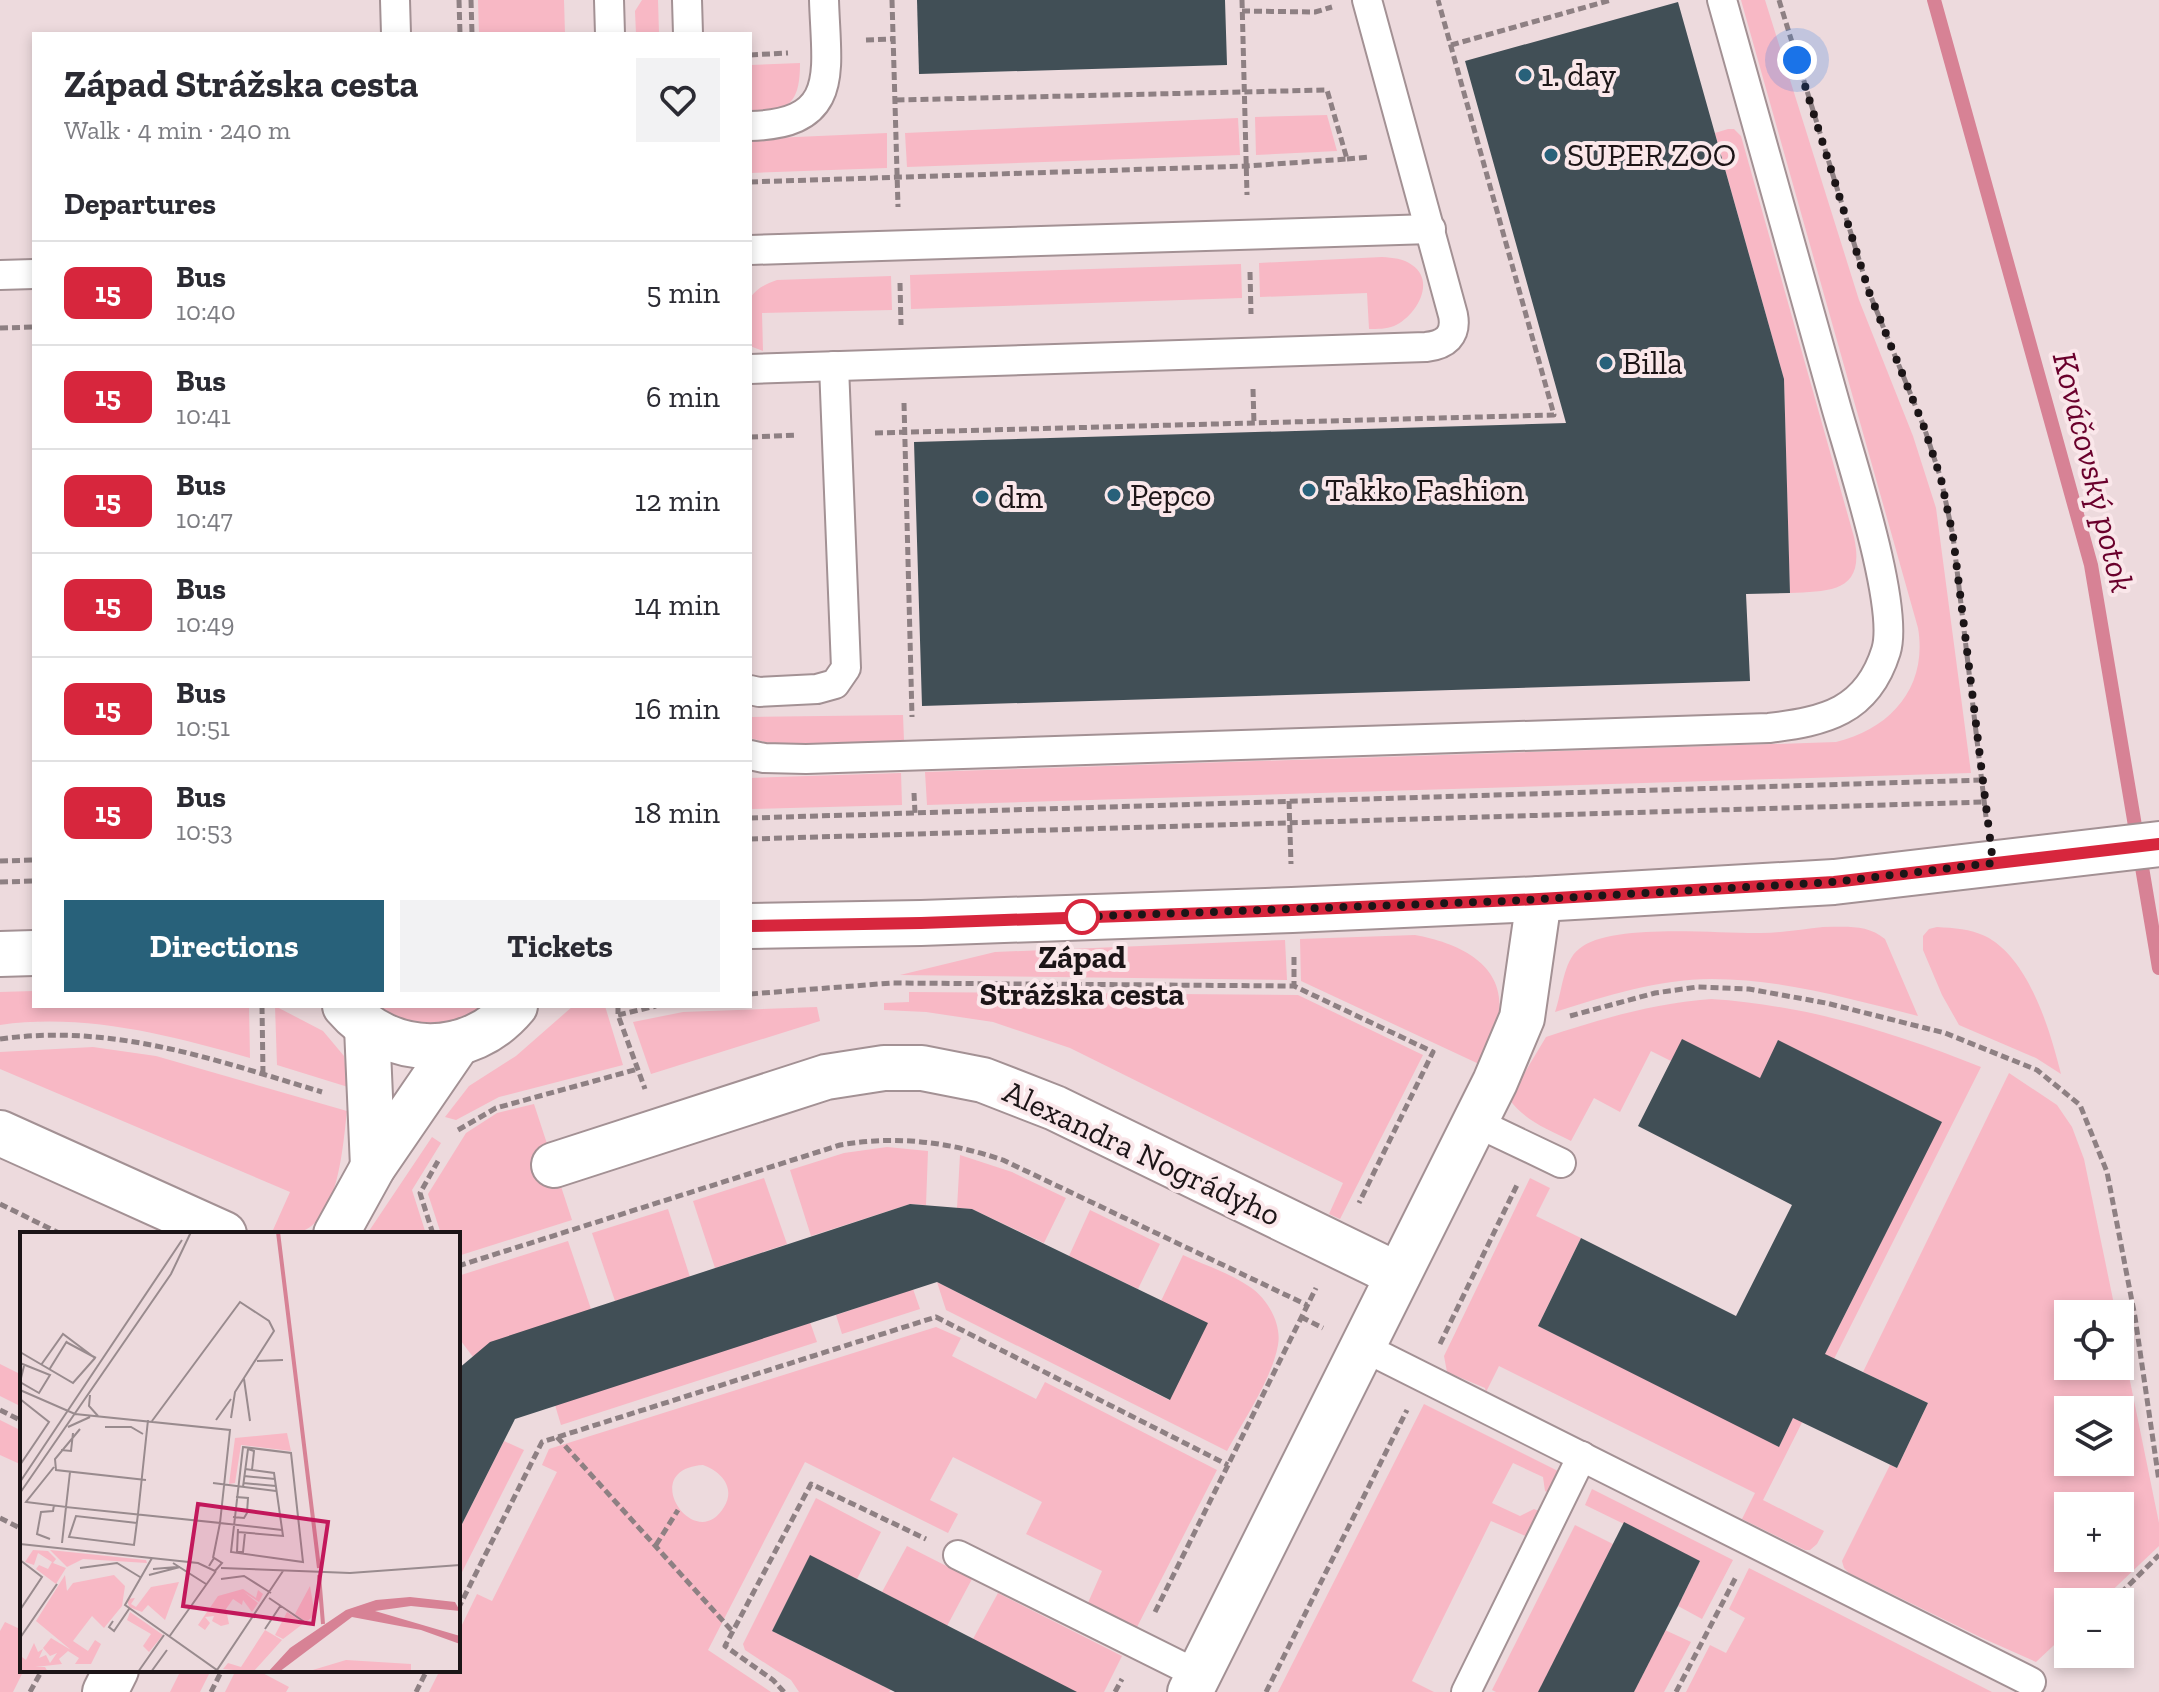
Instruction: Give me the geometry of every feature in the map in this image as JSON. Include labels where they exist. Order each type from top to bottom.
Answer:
[{"type":"street","points":[[752,926],[921,923],[1539,899],[1834,882],[2159,844]]},
{"type":"street","points":[[1195,1684],[1516,1034],[1522,1018],[1539,899]]},
{"type":"street","points":[[0,954],[32,953]]},
{"type":"street","points":[[356,1016],[388,1038],[411,1046],[435,1047],[458,1043],[488,1030],[513,1008]]},
{"type":"street","points":[[356,1016],[373,1167]]},
{"type":"street","points":[[337,1232],[373,1167],[458,1043]]},
{"type":"street","name":"Alexandra Nográdyho","points":[[554,1165],[826,1077],[884,1068],[922,1068],[983,1080],[1055,1108],[1398,1275]]},
{"type":"street","points":[[0,1133],[220,1232]]},
{"type":"street","points":[[105,1692],[115,1672]]},
{"type":"lane","points":[[395,0],[396,32]]},
{"type":"lane","points":[[609,0],[610,32]]},
{"type":"lane","points":[[687,0],[688,32]]},
{"type":"lane","points":[[752,126],[792,122],[810,110],[822,94],[826,76],[824,0]]},
{"type":"lane","points":[[752,369],[1437,346],[1450,338],[1455,321],[1367,0]]},
{"type":"lane","points":[[752,755],[806,759],[1769,728],[1815,723],[1851,705],[1876,677],[1887,648],[1888,618],[1867,521],[1722,0]]},
{"type":"lane","points":[[752,250],[1431,229]]},
{"type":"lane","points":[[0,275],[32,274]]},
{"type":"lane","points":[[752,690],[817,689],[835,684],[846,668],[834,366]]},
{"type":"lane","points":[[1475,1122],[1561,1163]]},
{"type":"lane","points":[[1383,1357],[2031,1682]]},
{"type":"lane","points":[[1466,1692],[1582,1456]]},
{"type":"lane","points":[[958,1555],[1139,1646],[1195,1684]]},
{"type":"path","points":[[459,0],[460,32]]},
{"type":"path","points":[[471,0],[472,32]]},
{"type":"path","points":[[892,0],[898,207]]},
{"type":"path","points":[[1242,0],[1247,197]]},
{"type":"path","points":[[1451,45],[1611,0]]},
{"type":"path","points":[[1779,0],[1869,292],[1924,427],[1941,479],[1953,536],[1993,863]]},
{"type":"path","points":[[1242,11],[1315,12],[1337,6]]},
{"type":"path","points":[[852,40],[893,39]]},
{"type":"path","points":[[752,55],[800,52]]},
{"type":"path","points":[[895,100],[1327,90],[1347,159]]},
{"type":"path","points":[[752,182],[1246,166],[1382,156]]},
{"type":"path","points":[[1249,263],[1251,320]]},
{"type":"path","points":[[900,274],[902,331]]},
{"type":"path","points":[[0,328],[32,327]]},
{"type":"path","points":[[871,433],[1254,424],[1252,381]]},
{"type":"path","points":[[903,390],[912,726]]},
{"type":"path","points":[[752,437],[803,435]]},
{"type":"path","points":[[752,818],[1982,780]]},
{"type":"path","points":[[1289,801],[1292,868]]},
{"type":"path","points":[[752,839],[1984,802]]},
{"type":"path","points":[[0,861],[32,860]]},
{"type":"path","points":[[0,882],[32,881]]},
{"type":"path","points":[[1294,955],[1294,986]]},
{"type":"path","points":[[752,994],[892,983],[1294,986],[1433,1052],[1353,1216]]},
{"type":"path","points":[[1516,1034],[1655,993],[1697,987],[1749,989],[1826,1003],[1945,1033],[2037,1070],[2080,1105],[2107,1172],[2135,1317],[2159,1481]]},
{"type":"path","points":[[262,1008],[263,1074]]},
{"type":"path","points":[[446,1129],[455,1132],[496,1108],[638,1069],[618,1008]]},
{"type":"path","points":[[618,1015],[648,1008]]},
{"type":"path","points":[[0,1039],[95,1037],[159,1045],[336,1095]]},
{"type":"path","points":[[460,1265],[840,1145],[873,1139],[905,1139],[976,1151],[1003,1160],[1307,1305]]},
{"type":"path","points":[[1266,1692],[1534,1150]]},
{"type":"path","points":[[432,1232],[420,1193],[441,1156]]},
{"type":"path","points":[[0,1204],[57,1232]]},
{"type":"path","points":[[1115,1692],[1321,1277]]},
{"type":"path","points":[[460,1605],[542,1442],[936,1317],[1228,1465]]},
{"type":"path","points":[[0,1410],[20,1420]]},
{"type":"path","points":[[557,1437],[733,1632]]},
{"type":"path","points":[[784,1692],[773,1680],[725,1646],[811,1484],[958,1555]]},
{"type":"path","points":[[656,1545],[678,1510]]},
{"type":"path","points":[[0,1518],[20,1528]]},
{"type":"path","points":[[2126,1588],[2159,1555]]},
{"type":"path","points":[[1676,1692],[1739,1572]]},
{"type":"path","points":[[30,1692],[41,1672]]},
{"type":"path","points":[[211,1692],[221,1672]]},
{"type":"path","points":[[416,1692],[426,1672]]},
{"type":"shaded area","points":[[478,0],[564,0],[565,32],[479,32]]},
{"type":"shaded area","points":[[642,0],[658,0],[659,32],[636,32],[635,11]]},
{"type":"shaded area","points":[[1741,0],[1765,0],[1859,300],[1913,436],[1936,508],[1971,773],[927,805],[925,772],[1836,742],[1856,736],[1889,716],[1911,687],[1917,669],[1920,649],[1918,628]]},
{"type":"shaded area","points":[[800,63],[798,88],[790,103],[774,111],[752,114],[752,65]]},
{"type":"shaded area","points":[[1327,115],[1337,151],[1256,155],[1255,117]]},
{"type":"shaded area","points":[[1238,118],[1240,155],[907,167],[905,133]]},
{"type":"shaded area","points":[[1734,129],[1741,136],[1854,537],[1855,569],[1842,585],[1831,589],[1790,593],[1784,379],[1715,133]]},
{"type":"shaded area","points":[[887,133],[887,168],[752,173],[752,139]]},
{"type":"shaded area","points":[[1382,257],[1409,263],[1423,280],[1416,307],[1391,327],[1369,329],[1367,293],[1260,297],[1259,263]]},
{"type":"shaded area","points":[[1241,264],[1242,298],[911,309],[910,275]]},
{"type":"shaded area","points":[[891,276],[892,310],[762,313],[763,351],[752,347],[752,296],[777,280]]},
{"type":"shaded area","points":[[903,715],[904,741],[769,743],[752,739],[752,717]]},
{"type":"shaded area","points":[[901,773],[902,805],[752,809],[752,778]]},
{"type":"shaded area","points":[[1823,927],[1864,929],[1885,939],[1918,1016],[1790,986],[1712,979],[1652,985],[1555,1012],[1569,961],[1579,949],[1594,941],[1639,932],[1769,933]]},
{"type":"shaded area","points":[[1929,929],[1968,930],[1985,936],[2014,961],[2044,1017],[2061,1074],[2036,1058],[1959,1025],[1923,950],[1923,936]]},
{"type":"shaded area","points":[[1415,935],[1468,953],[1492,976],[1498,991],[1499,1009],[1493,1034],[1479,1064],[1301,981],[1300,939]]},
{"type":"shaded area","points":[[1285,940],[1287,980],[900,975],[995,952]]},
{"type":"shaded area","points":[[32,991],[32,1008],[249,1008],[250,1058],[126,1028],[64,1022],[0,1025],[0,992]]},
{"type":"shaded area","points":[[909,992],[1298,995],[1423,1055],[1340,1219],[1329,1214],[1343,1183],[1070,1048],[993,1022],[926,1012],[884,1010],[884,1003],[909,1002]]},
{"type":"shaded area","points":[[1711,999],[1781,1007],[1849,1022],[1981,1067],[1763,1500],[1824,1531],[1810,1550],[1742,1519],[1755,1493],[1499,1366],[1486,1392],[1485,1388],[1447,1372],[1444,1356],[1530,1178],[1550,1188],[1536,1216],[1581,1238],[1538,1326],[1779,1446],[1941,1122],[1760,1078],[1671,1061],[1651,1051],[1620,1112],[1594,1098],[1571,1141],[1529,1119],[1509,1099],[1546,1037],[1628,1013]]},
{"type":"shaded area","points":[[817,1007],[820,1021],[651,1074],[633,1022],[683,1012]]},
{"type":"shaded area","points":[[275,1008],[323,1031],[344,1056],[348,1087],[277,1065]]},
{"type":"shaded area","points":[[383,1008],[483,1008],[460,1019],[433,1024],[405,1020]]},
{"type":"shaded area","points":[[571,1008],[606,1008],[623,1065],[499,1097],[456,1120],[445,1117],[469,1086],[516,1056]]},
{"type":"shaded area","points":[[93,1047],[156,1056],[347,1111],[332,1194],[323,1213],[311,1227],[297,1232],[273,1230],[290,1192],[0,1069],[0,1052]]},
{"type":"shaded area","points":[[2009,1073],[2057,1105],[2072,1127],[2084,1159],[2113,1300],[2054,1300],[2054,1380],[2130,1380],[2133,1396],[2054,1396],[2054,1476],[2134,1476],[2134,1401],[2159,1523],[2159,1546],[2134,1570],[2134,1492],[2054,1492],[2054,1572],[2132,1572],[2115,1588],[2054,1588],[2054,1645],[2036,1662],[1844,1568],[1842,1561],[1890,1465],[1897,1468],[1928,1403],[1863,1372]]},
{"type":"shaded area","points":[[534,1104],[572,1220],[460,1255],[460,1232],[440,1232],[428,1194],[466,1133],[497,1113]]},
{"type":"shaded area","points":[[432,1137],[441,1143],[412,1190],[425,1232],[368,1232]]},
{"type":"shaded area","points":[[887,1147],[928,1151],[926,1205],[910,1204],[811,1236],[790,1170],[844,1153]]},
{"type":"shaded area","points":[[960,1155],[1012,1172],[1066,1198],[1044,1243],[972,1209],[957,1208]]},
{"type":"shaded area","points":[[764,1178],[787,1244],[715,1268],[693,1201]]},
{"type":"shaded area","points":[[668,1209],[690,1277],[615,1301],[592,1233]]},
{"type":"shaded area","points":[[1090,1210],[1160,1244],[1138,1289],[1069,1256]]},
{"type":"shaded area","points":[[568,1241],[591,1309],[473,1357],[460,1340],[460,1275]]},
{"type":"shaded area","points":[[1183,1255],[1250,1287],[1272,1312],[1278,1329],[1278,1345],[1270,1372],[1227,1451],[946,1310],[937,1282],[1169,1400],[1161,1301]]},
{"type":"shaded area","points":[[913,1289],[920,1309],[842,1334],[836,1315]]},
{"type":"shaded area","points":[[810,1322],[817,1342],[561,1425],[555,1405]]},
{"type":"shaded area","points":[[936,1327],[961,1338],[952,1356],[1036,1399],[1045,1382],[1217,1470],[1136,1629],[1087,1605],[1102,1571],[1026,1534],[1042,1502],[953,1457],[930,1500],[958,1514],[948,1533],[805,1462],[708,1650],[771,1692],[429,1692],[439,1672],[460,1672],[460,1629],[477,1594],[492,1601],[557,1472],[542,1465],[549,1449]],"holes":[[[703,1465],[721,1476],[728,1493],[724,1507],[712,1519],[699,1522],[687,1516],[678,1506],[673,1493],[674,1480],[683,1470]]]},
{"type":"shaded area","points":[[0,1364],[20,1374],[20,1406],[0,1396]]},
{"type":"shaded area","points":[[1424,1404],[1564,1474],[1553,1495],[1545,1491],[1543,1477],[1513,1463],[1492,1503],[1520,1516],[1534,1509],[1544,1513],[1532,1539],[1491,1521],[1412,1681],[1434,1692],[1278,1692]]},
{"type":"shaded area","points":[[0,1420],[20,1430],[20,1464],[0,1455]]},
{"type":"shaded area","points":[[504,1441],[524,1450],[460,1576],[460,1528]]},
{"type":"shaded area","points":[[1592,1489],[1733,1560],[1702,1619],[1678,1606],[1700,1561],[1585,1505]]},
{"type":"shaded area","points":[[816,1498],[881,1532],[857,1579],[810,1556],[772,1631],[891,1690],[889,1692],[799,1692],[791,1680],[745,1650],[743,1644]]},
{"type":"shaded area","points":[[1575,1525],[1613,1544],[1539,1692],[1496,1692],[1492,1690]]},
{"type":"shaded area","points":[[907,1546],[972,1579],[947,1626],[882,1592]]},
{"type":"shaded area","points":[[1749,1568],[1992,1692],[1686,1692],[1710,1645],[1726,1653],[1745,1618],[1729,1609]]},
{"type":"shaded area","points":[[998,1593],[1122,1656],[1104,1692],[1038,1692],[973,1639]]},
{"type":"shaded area","points":[[5,1622],[20,1629],[20,1672],[23,1672],[13,1692],[0,1692],[0,1631]]},
{"type":"shaded area","points":[[1665,1630],[1691,1642],[1664,1692],[1634,1692]]},
{"type":"shaded area","points":[[180,1672],[210,1672],[200,1692],[170,1692]]},
{"type":"shaded area","points":[[235,1672],[261,1672],[289,1687],[286,1692],[225,1692]]},
{"type":"building","points":[[917,0],[1225,0],[1227,65],[919,74]]},
{"type":"building","points":[[1678,2],[1784,379],[1790,593],[1746,594],[1750,681],[922,706],[914,442],[1566,423],[1465,61]]},
{"type":"building","points":[[1682,1039],[1760,1078],[1778,1040],[1942,1122],[1825,1354],[1928,1403],[1897,1468],[1793,1418],[1779,1447],[1538,1326],[1581,1238],[1736,1316],[1792,1205],[1638,1126]]},
{"type":"building","points":[[910,1204],[972,1209],[1208,1323],[1170,1400],[937,1282],[515,1419],[460,1528],[460,1367],[490,1342]]},
{"type":"building","points":[[1624,1522],[1700,1561],[1678,1606],[1634,1692],[1538,1692]]},
{"type":"building","points":[[810,1555],[1077,1692],[895,1692],[772,1631]]},
{"type":"waterway","name":"Kováčovský potok","points":[[1934,0],[2091,565],[2159,968]]},
{"type":"bus line","name":"15","points":[[752,926],[1292,910],[1834,882],[2159,844]]},
{"type":"place","name":"1. day","points":[[1525,75]]},
{"type":"place","name":"SUPER ZOO","points":[[1551,155]]},
{"type":"place","name":"Billa","points":[[1606,363]]},
{"type":"place","name":"Takko Fashion","points":[[1309,490]]},
{"type":"place","name":"Pepco","points":[[1114,495]]},
{"type":"place","name":"dm","points":[[982,497]]},
{"type":"place","name":"Západ Strážska cesta","points":[[1082,917]]},
{"type":"route","points":[[1082,917],[1076,917],[1508,901],[1834,882],[1993,863],[1953,536],[1941,479],[1924,427],[1869,292],[1797,60]]}]
